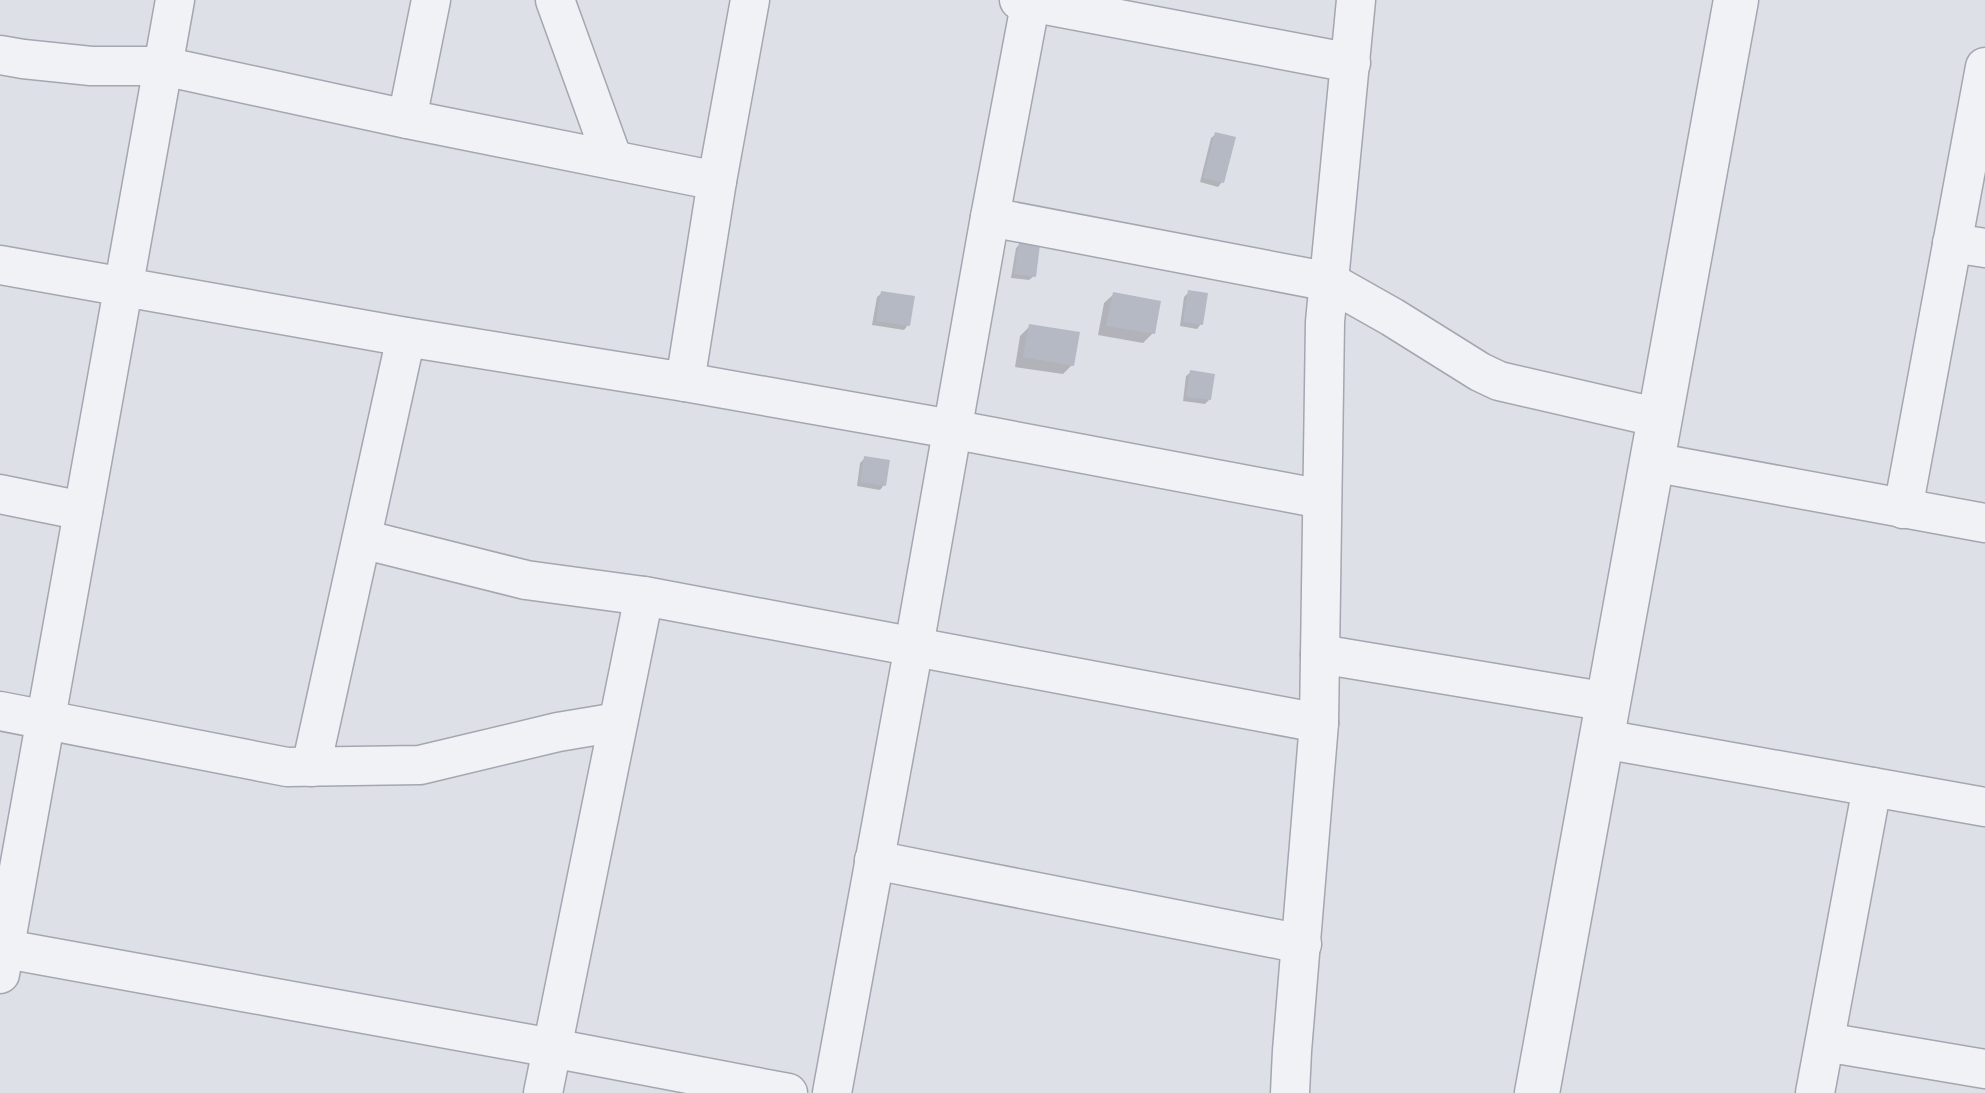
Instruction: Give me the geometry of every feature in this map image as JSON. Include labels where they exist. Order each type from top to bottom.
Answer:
[{"type":"street","points":[[175,0],[2,957],[552,1048],[788,1093]]},
{"type":"street","points":[[407,119],[431,0]]},
{"type":"street","points":[[555,0],[613,160]]},
{"type":"street","points":[[685,382],[750,0]]},
{"type":"street","points":[[1290,1093],[1319,723],[1325,322],[1356,0]]},
{"type":"street","points":[[1537,1093],[1736,0]]},
{"type":"street","points":[[832,1093],[1027,1],[1351,63]]},
{"type":"street","points":[[0,55],[91,66],[163,66],[717,181]]},
{"type":"street","points":[[1903,509],[1969,246],[1985,67]]},
{"type":"street","points":[[990,217],[1330,282],[1499,381],[1660,418]]},
{"type":"street","points":[[0,265],[951,429],[1322,499]]},
{"type":"street","points":[[311,767],[406,337]]},
{"type":"street","points":[[1652,462],[1985,523]]},
{"type":"street","points":[[0,494],[83,511]]},
{"type":"street","points":[[362,539],[526,580],[644,596],[1319,723]]},
{"type":"street","points":[[543,1093],[644,596]]},
{"type":"street","points":[[1320,654],[1872,787],[1985,807]]},
{"type":"street","points":[[0,711],[287,767],[420,765],[558,732],[618,722]]},
{"type":"street","points":[[1815,1093],[1872,787]]},
{"type":"street","points":[[874,860],[1302,944]]},
{"type":"street","points":[[1825,1042],[1985,1069]]},
{"type":"building","points":[[1215,132],[1236,137],[1224,183],[1203,178]]},
{"type":"building","points":[[1019,242],[1040,245],[1036,277],[1014,274]]},
{"type":"building","points":[[1188,290],[1208,293],[1203,325],[1183,322]]},
{"type":"building","points":[[881,291],[915,296],[910,326],[876,321]]},
{"type":"building","points":[[1113,292],[1161,301],[1155,334],[1106,326]]},
{"type":"building","points":[[1029,324],[1080,332],[1074,366],[1023,357]]},
{"type":"building","points":[[1190,370],[1215,374],[1211,400],[1186,397]]},
{"type":"building","points":[[864,456],[890,460],[886,486],[860,482]]}]
